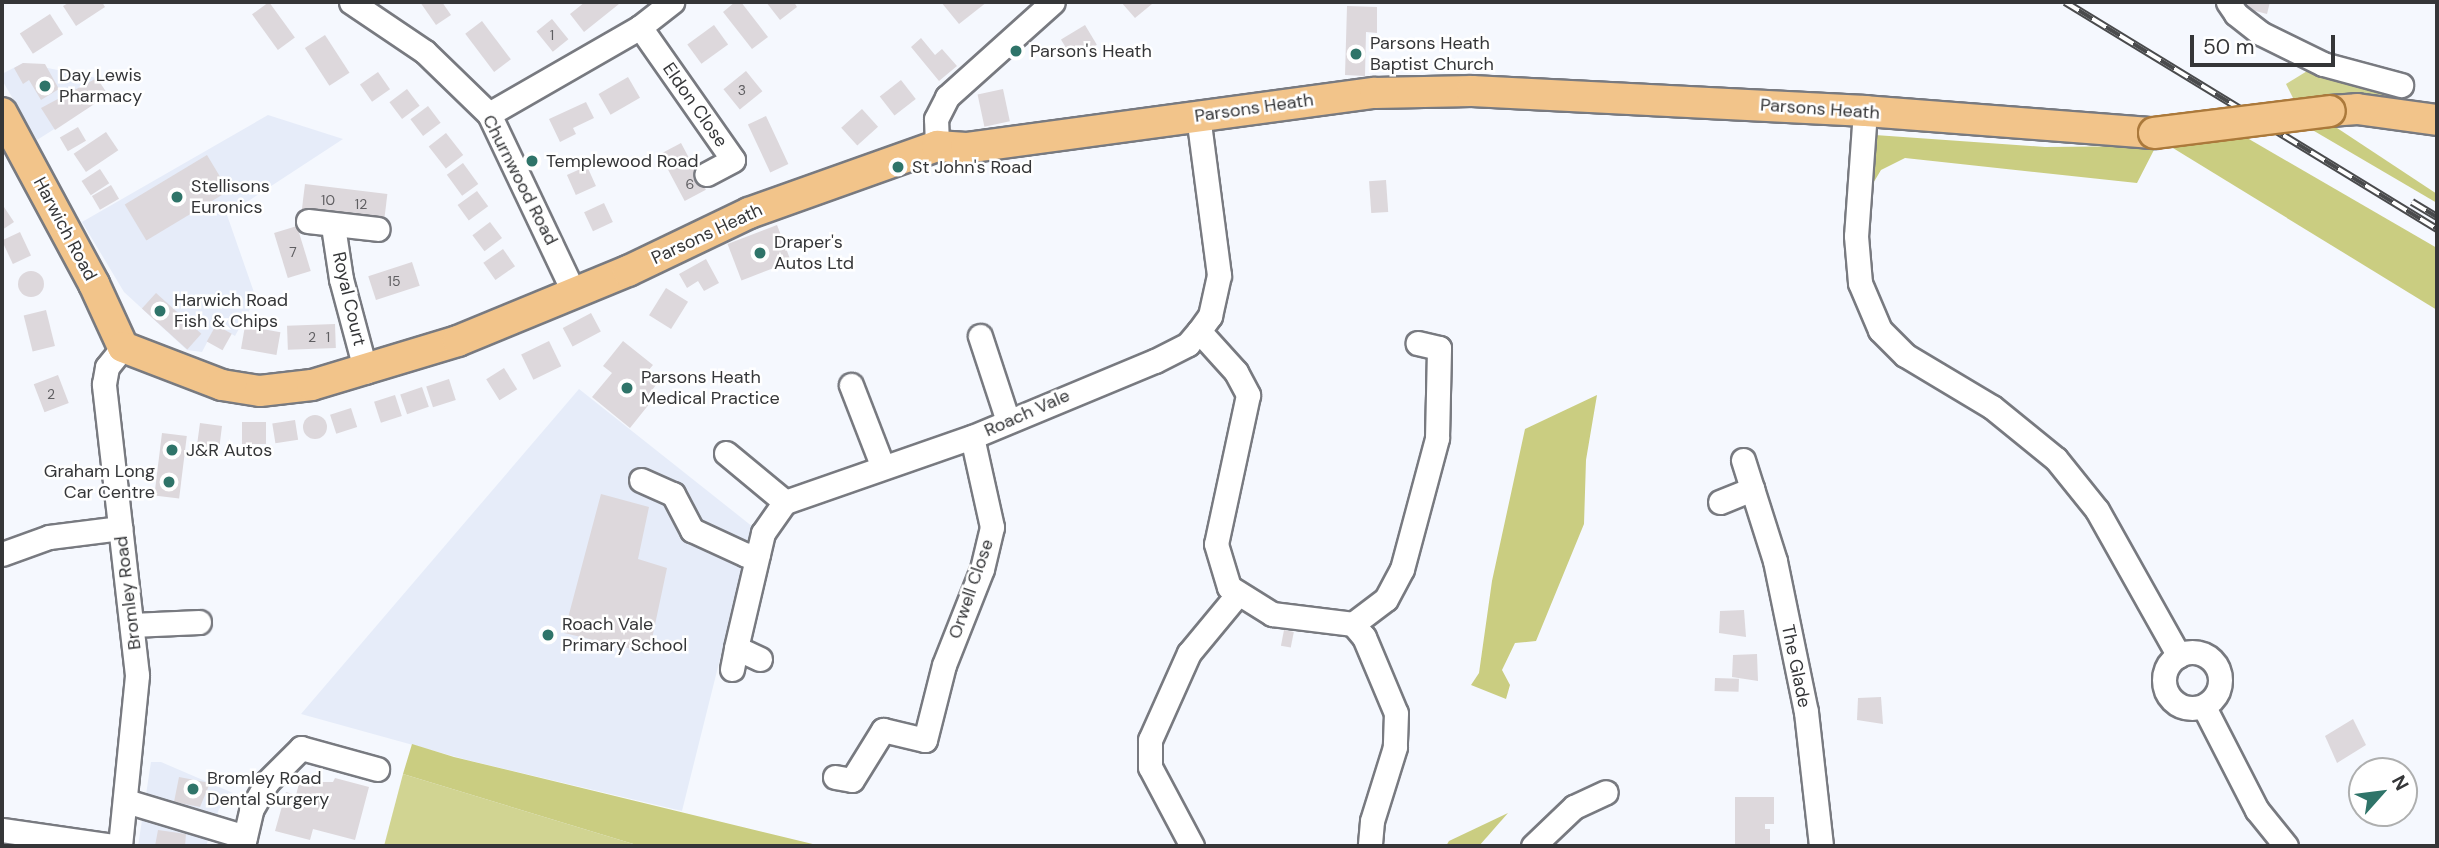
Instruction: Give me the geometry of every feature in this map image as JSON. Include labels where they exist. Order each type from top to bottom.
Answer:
[{"type":"main road","name":"Parsons Heath","points":[[123,347],[222,385],[260,391],[312,385],[366,372],[458,341],[574,293],[749,213],[937,146],[966,148],[1374,93],[1472,91],[1865,111],[2154,133],[2357,109],[2437,120]]},
{"type":"main road","name":"Harwich Road","points":[[2,113],[94,284],[123,347]]},
{"type":"street","points":[[489,114],[639,27],[672,2]]},
{"type":"street","points":[[937,146],[936,119],[947,97],[1053,2]]},
{"type":"street","points":[[2228,2],[2236,14],[2260,33],[2323,64],[2401,85]]},
{"type":"street","name":"Churnwood Road","points":[[361,4],[425,52],[489,114],[574,293]]},
{"type":"street","name":"Eldon Close","points":[[639,27],[733,160],[707,174]]},
{"type":"street","points":[[1865,111],[1856,236],[1860,283],[1880,330],[1905,355],[1992,407],[2056,459],[2097,510],[2179,656]]},
{"type":"street","name":"Roach Vale","points":[[785,502],[882,465],[972,438],[1155,361],[1188,344],[1210,316],[1219,275],[1198,116]]},
{"type":"street","name":"Royal Court","points":[[308,221],[378,229]]},
{"type":"street","name":"Royal Court","points":[[334,226],[341,279],[366,372]]},
{"type":"street","points":[[1199,331],[1236,372],[1248,395],[1216,544],[1219,565],[1237,595],[1272,614],[1353,624],[1364,637],[1396,713],[1395,747],[1372,821],[1370,846]]},
{"type":"street","points":[[980,336],[1008,421]]},
{"type":"street","points":[[1353,624],[1386,599],[1402,569],[1437,438],[1439,348],[1418,343]]},
{"type":"street","name":"Bromley Road","points":[[120,846],[137,675],[104,384],[107,367],[123,347]]},
{"type":"street","points":[[851,385],[882,465]]},
{"type":"street","name":"Orwell Close","points":[[835,777],[852,780],[883,730],[925,740],[944,665],[982,569],[992,527],[972,438]]},
{"type":"street","points":[[726,453],[785,502],[764,533],[734,659],[760,659]]},
{"type":"street","name":"The Glade","points":[[1743,460],[1774,561],[1806,712],[1821,846]]},
{"type":"street","points":[[641,481],[673,494],[692,530],[746,555],[758,554]]},
{"type":"street","points":[[1720,502],[1752,489]]},
{"type":"street","points":[[2,554],[49,537],[120,528]]},
{"type":"street","points":[[1192,846],[1150,766],[1150,740],[1189,653],[1237,595]]},
{"type":"street","points":[[132,625],[199,622]]},
{"type":"street","points":[[2194,650],[2206,653],[2221,678],[2215,697],[2204,707],[2185,709],[2169,697],[2162,678],[2167,664],[2194,650]]},
{"type":"street","points":[[2204,707],[2279,844]]},
{"type":"street","points":[[126,801],[244,841],[251,810],[267,782],[301,748],[377,769]]},
{"type":"street","points":[[1533,846],[1574,807],[1606,792]]},
{"type":"street","points":[[2,830],[113,846]]},
{"type":"shaded area","points":[[23,63],[97,78],[108,95],[37,140],[2,80],[2,74]]},
{"type":"shaded area","points":[[268,115],[343,139],[227,215],[256,298],[235,336],[216,325],[202,352],[187,350],[124,292],[82,222]]},
{"type":"shaded area","name":"Roach Vale Primary School","points":[[579,389],[753,527],[682,811],[467,760],[301,714]]},
{"type":"shaded area","points":[[151,762],[161,762],[233,793],[219,809],[206,846],[138,846]]},
{"type":"green space","points":[[2317,65],[2388,86],[2388,105],[2298,108],[2286,84]]},
{"type":"green space","points":[[2331,124],[2437,194],[2437,203],[2309,128]]},
{"type":"green space","points":[[1875,135],[2045,147],[2156,146],[2137,183],[1905,158],[1881,170],[1872,185]]},
{"type":"green space","points":[[2242,135],[2437,248],[2437,310],[2168,145]]},
{"type":"green space","points":[[1597,395],[1586,460],[1584,524],[1536,641],[1515,643],[1502,670],[1510,685],[1506,699],[1471,685],[1479,673],[1492,581],[1525,429]]},
{"type":"green space","points":[[412,744],[454,757],[821,846],[640,846],[403,774]]},
{"type":"green space","points":[[403,774],[640,846],[384,846]]},
{"type":"green space","points":[[1508,813],[1479,846],[1446,846],[1449,841]]},
{"type":"building","points":[[70,2],[102,2],[105,7],[76,26],[63,6]]},
{"type":"building","points":[[269,2],[295,38],[278,50],[252,14]]},
{"type":"building","points":[[420,2],[442,2],[451,15],[436,25]]},
{"type":"building","points":[[585,2],[619,4],[584,32],[570,14]]},
{"type":"building","points":[[735,2],[741,2],[768,37],[752,49],[723,12]]},
{"type":"building","points":[[766,2],[794,2],[797,7],[780,20]]},
{"type":"building","points":[[941,2],[987,2],[959,24]]},
{"type":"building","points":[[1121,2],[1150,2],[1152,4],[1135,18]]},
{"type":"building","points":[[2246,2],[2270,2],[2267,14],[2244,8]]},
{"type":"building","name":"Parsons Heath Baptist Church","points":[[1347,6],[1377,7],[1377,33],[1366,32],[1365,76],[1345,75]]},
{"type":"building","points":[[50,14],[63,34],[33,54],[20,34]]},
{"type":"building","points":[[552,19],[568,39],[553,52],[536,32]]},
{"type":"building","points":[[482,21],[511,59],[494,72],[465,34]]},
{"type":"building","points":[[714,25],[728,44],[701,64],[687,44]]},
{"type":"building","points":[[1085,25],[1097,45],[1073,59],[1061,39]]},
{"type":"building","points":[[325,35],[350,73],[329,86],[305,48]]},
{"type":"building","points":[[921,38],[935,55],[942,49],[957,66],[939,81],[911,47]]},
{"type":"building","points":[[23,63],[45,64],[59,89],[41,100],[29,80],[23,84],[14,68]]},
{"type":"building","points":[[746,71],[762,91],[740,109],[723,89]]},
{"type":"building","points":[[378,72],[390,89],[372,102],[360,85]]},
{"type":"building","points":[[628,77],[640,98],[611,115],[599,94]]},
{"type":"building","points":[[97,78],[108,95],[55,130],[41,108]]},
{"type":"building","points":[[901,80],[916,99],[894,116],[880,97]]},
{"type":"building","points":[[407,89],[420,106],[402,119],[389,102]]},
{"type":"building","points":[[1003,89],[1010,121],[984,127],[978,94]]},
{"type":"building","points":[[586,102],[594,118],[573,128],[576,134],[560,142],[549,119]]},
{"type":"building","points":[[428,106],[441,123],[423,136],[410,119]]},
{"type":"building","points":[[862,109],[878,127],[857,146],[841,128]]},
{"type":"building","points":[[766,116],[788,164],[770,172],[748,124]]},
{"type":"building","points":[[78,127],[86,141],[68,151],[60,138]]},
{"type":"building","points":[[106,132],[118,150],[86,172],[74,154]]},
{"type":"building","points":[[446,133],[463,155],[446,169],[429,147]]},
{"type":"building","points":[[681,143],[706,190],[685,201],[660,154]]},
{"type":"building","name":"Stellisons Euronics","points":[[207,155],[229,191],[146,240],[125,204]]},
{"type":"building","points":[[463,163],[478,184],[462,196],[447,175]]},
{"type":"building","points":[[587,166],[596,186],[576,195],[567,175]]},
{"type":"building","points":[[100,169],[109,183],[91,195],[82,181]]},
{"type":"building","points":[[1386,180],[1388,212],[1371,213],[1369,181]]},
{"type":"building","points":[[305,184],[387,194],[384,220],[302,210]]},
{"type":"building","points":[[111,185],[119,199],[100,210],[92,196]]},
{"type":"building","points":[[477,191],[488,206],[469,220],[458,205]]},
{"type":"building","points":[[604,203],[613,222],[593,231],[584,212]]},
{"type":"building","points":[[2,204],[14,222],[2,230]]},
{"type":"building","points":[[490,222],[502,238],[484,251],[472,235]]},
{"type":"building","name":"Draper's Autos Ltd","points":[[777,225],[791,261],[741,280],[728,244]]},
{"type":"building","points":[[297,226],[311,271],[288,278],[274,233]]},
{"type":"building","points":[[20,232],[31,256],[13,264],[2,240]]},
{"type":"building","points":[[503,249],[515,266],[495,280],[483,263]]},
{"type":"building","points":[[706,259],[719,283],[704,291],[698,281],[687,288],[679,274]]},
{"type":"building","points":[[412,262],[420,286],[376,300],[368,276]]},
{"type":"building","points":[[31,271],[40,275],[44,284],[40,293],[31,297],[22,293],[18,284],[22,275]]},
{"type":"building","points":[[666,288],[688,302],[671,329],[649,315]]},
{"type":"building","points":[[156,293],[201,334],[187,349],[142,309]]},
{"type":"building","points":[[46,310],[55,346],[33,351],[24,316]]},
{"type":"building","points":[[591,313],[601,332],[573,347],[563,328]]},
{"type":"building","points":[[335,324],[336,348],[288,350],[287,326]]},
{"type":"building","points":[[216,325],[232,334],[223,350],[207,342]]},
{"type":"building","points":[[245,326],[280,332],[276,355],[241,349]]},
{"type":"building","points":[[549,341],[561,366],[533,380],[521,355]]},
{"type":"building","name":"Parsons Heath Medical Practice","points":[[623,341],[653,365],[647,372],[659,381],[649,394],[654,398],[630,428],[592,397],[612,373],[603,366]]},
{"type":"building","points":[[504,368],[517,389],[499,400],[486,379]]},
{"type":"building","points":[[58,375],[69,403],[44,412],[34,384]]},
{"type":"building","points":[[449,379],[456,400],[433,407],[426,386]]},
{"type":"building","points":[[422,387],[429,407],[407,414],[400,394]]},
{"type":"building","points":[[395,395],[402,416],[381,423],[374,402]]},
{"type":"building","points":[[351,408],[357,427],[336,434],[330,415]]},
{"type":"building","points":[[315,415],[323,419],[327,427],[323,435],[315,439],[307,435],[303,427],[307,419]]},
{"type":"building","points":[[295,420],[298,440],[275,443],[272,424]]},
{"type":"building","points":[[242,422],[266,422],[266,444],[242,444]]},
{"type":"building","points":[[200,423],[222,426],[218,458],[204,456],[205,446],[197,445]]},
{"type":"building","points":[[162,433],[187,436],[179,499],[154,496]]},
{"type":"building","points":[[601,494],[649,507],[638,559],[667,568],[649,653],[564,633]]},
{"type":"building","points":[[1744,610],[1746,637],[1719,633],[1720,611]]},
{"type":"building","points":[[1284,630],[1294,632],[1291,648],[1281,646]]},
{"type":"building","points":[[1757,654],[1758,681],[1732,677],[1733,655]]},
{"type":"building","points":[[1715,678],[1739,679],[1739,692],[1715,691]]},
{"type":"building","points":[[1881,697],[1883,724],[1857,720],[1858,698]]},
{"type":"building","points":[[2353,719],[2366,745],[2337,763],[2325,736]]},
{"type":"building","points":[[301,776],[321,782],[333,782],[335,778],[369,787],[355,840],[313,829],[310,840],[275,831],[286,792],[296,795]]},
{"type":"building","name":"Bromley Road Dental Surgery","points":[[179,777],[210,783],[200,807],[174,802]]},
{"type":"building","points":[[1735,797],[1774,797],[1774,824],[1765,824],[1765,829],[1770,829],[1770,846],[1735,846]]},
{"type":"building","points":[[158,830],[186,834],[185,846],[155,846]]},
{"type":"railway","points":[[2065,2],[2437,229]]},
{"type":"railway","points":[[2412,202],[2437,217]]},
{"type":"place","name":"Parson's Heath","points":[[1016,51]]},
{"type":"place","name":"Parsons Heath Baptist Church","points":[[1356,54]]},
{"type":"place","name":"Day Lewis Pharmacy","points":[[45,86]]},
{"type":"place","name":"Templewood Road","points":[[532,161]]},
{"type":"place","name":"St John's Road","points":[[898,167]]},
{"type":"place","name":"Stellisons Euronics","points":[[177,197]]},
{"type":"place","name":"Draper's Autos Ltd","points":[[760,253]]},
{"type":"place","name":"Harwich Road Fish & Chips","points":[[160,311]]},
{"type":"place","name":"Parsons Heath Medical Practice","points":[[627,388]]},
{"type":"place","name":"J&R Autos","points":[[172,450]]},
{"type":"place","name":"Graham Long Car Centre","points":[[169,482]]},
{"type":"place","name":"Roach Vale Primary School","points":[[548,635]]},
{"type":"place","name":"Bromley Road Dental Surgery","points":[[193,789]]}]
